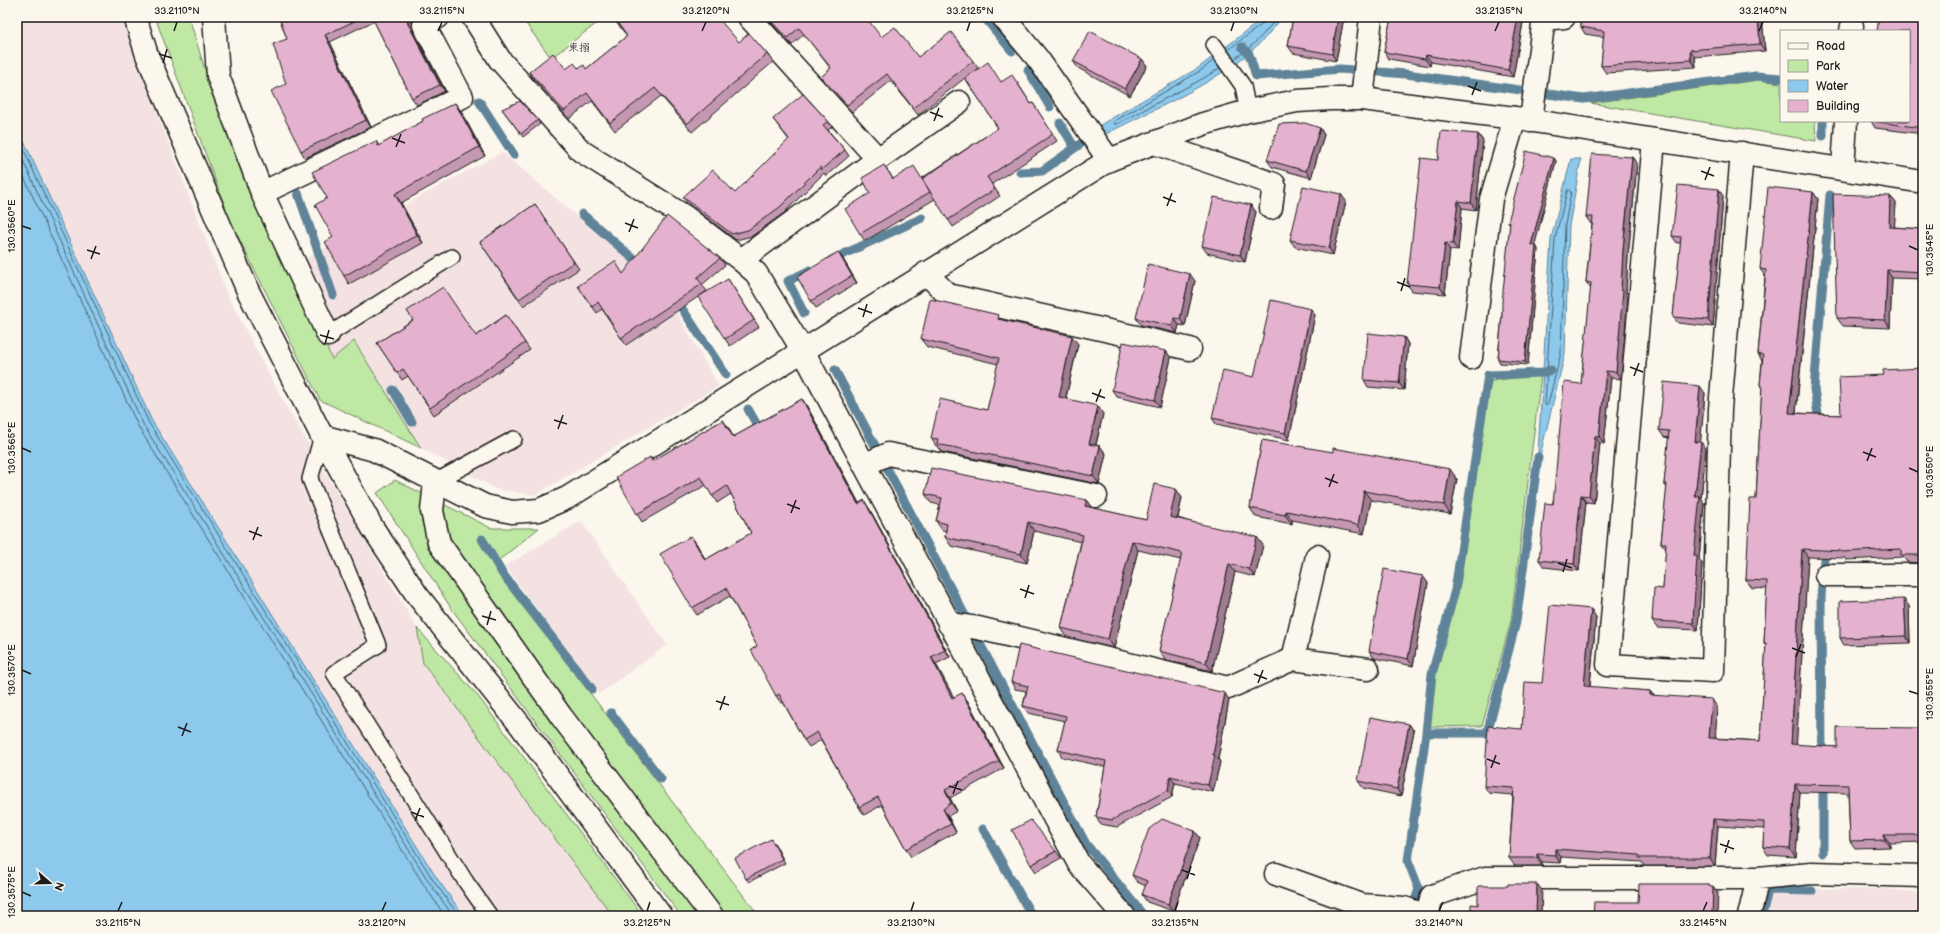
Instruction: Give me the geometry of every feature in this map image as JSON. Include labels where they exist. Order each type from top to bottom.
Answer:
[{"type":"street","points":[[135,17],[147,55],[248,291],[322,436],[372,527],[417,595],[521,726],[661,916]]},
{"type":"street","points":[[214,17],[218,76],[262,193],[328,335]]},
{"type":"street","points":[[262,193],[462,96],[424,25],[438,17]]},
{"type":"street","points":[[473,17],[500,60],[581,151],[684,216],[756,273],[803,351],[1079,864],[1124,916]]},
{"type":"street","points":[[749,17],[878,159]]},
{"type":"street","points":[[1003,17],[1038,59],[1104,152]]},
{"type":"street","points":[[1363,89],[1371,17]]},
{"type":"street","points":[[1471,358],[1491,199],[1527,114],[1550,18]]},
{"type":"street","points":[[322,436],[374,450],[485,506],[512,512],[539,510],[567,498],[803,351],[926,273],[1104,152],[1154,142],[1203,124],[1248,111],[1298,101],[1331,99],[1363,89],[1527,114],[1654,140],[1923,182]]},
{"type":"street","points":[[741,260],[878,159],[959,102]]},
{"type":"street","points":[[1842,169],[1846,122]]},
{"type":"street","points":[[1654,140],[1608,665],[1713,671],[1720,409],[1742,153]]},
{"type":"street","points":[[1154,142],[1274,184],[1271,208]]},
{"type":"street","points":[[926,273],[948,295],[1190,349]]},
{"type":"street","points":[[864,465],[888,454],[1096,496]]},
{"type":"street","points":[[435,482],[432,512],[439,543],[561,716],[712,916]]},
{"type":"street","points":[[1293,659],[1317,556]]},
{"type":"street","points":[[1826,575],[1923,575]]},
{"type":"street","points":[[949,624],[978,628],[1228,688],[1293,659],[1368,669]]},
{"type":"street","points":[[1276,874],[1362,905],[1404,908],[1427,916],[1432,896],[1485,878],[1758,878],[1811,873],[1923,876]]},
{"type":"street","points":[[1749,916],[1758,878]]},
{"type":"lane","points":[[1214,45],[1243,86],[1248,111]]},
{"type":"lane","points":[[328,335],[452,257]]},
{"type":"lane","points":[[322,436],[310,479],[378,645],[334,673],[466,882],[490,916]]},
{"type":"lane","points":[[435,482],[514,439]]},
{"type":"shaded area","points":[[17,17],[120,17],[227,294],[282,399],[417,628],[477,695],[643,916],[17,916]]},
{"type":"shaded area","points":[[502,152],[665,292],[719,386],[535,495],[496,489],[421,448],[354,341],[332,360],[290,267]]},
{"type":"shaded area","points":[[581,521],[667,645],[599,694],[505,566]]},
{"type":"shaded area","points":[[1765,889],[1888,889],[1923,893],[1923,916],[1768,916]]},
{"type":"green space","points":[[155,17],[189,17],[212,93],[332,359],[354,341],[421,448],[320,400],[231,223]]},
{"type":"green space","points":[[521,17],[605,17],[551,58]]},
{"type":"green space","points":[[1759,80],[1780,83],[1780,122],[1815,122],[1816,141],[1590,103]]},
{"type":"green space","points":[[1541,375],[1511,621],[1482,726],[1430,727],[1434,678],[1460,584],[1490,381]]},
{"type":"green space","points":[[395,480],[491,528],[539,528],[493,565],[759,916],[681,916],[451,608],[377,493]]},
{"type":"green space","points":[[417,628],[477,695],[643,916],[613,916],[423,663]]},
{"type":"water","points":[[1265,17],[1282,17],[1266,37],[1225,71],[1202,85],[1106,134],[1100,125],[1198,68]]},
{"type":"water","points":[[17,126],[152,421],[436,877],[464,916],[17,916]]},
{"type":"water","points":[[1571,159],[1581,159],[1569,226],[1565,354],[1537,468],[1551,239]]},
{"type":"building","points":[[279,17],[363,17],[325,35],[366,120],[301,151],[271,91],[286,84],[273,44],[287,39]]},
{"type":"building","points":[[372,17],[407,17],[408,24],[440,85],[412,98]]},
{"type":"building","points":[[613,17],[717,17],[739,42],[749,33],[767,54],[687,124],[655,88],[610,123],[587,93],[564,111],[529,72],[553,53],[566,69],[574,63],[578,68],[584,65],[586,69],[627,36]]},
{"type":"building","points":[[772,17],[866,17],[881,37],[895,27],[918,57],[951,32],[973,61],[913,108],[887,74],[847,105],[821,77],[831,68],[799,28],[787,38],[769,19]]},
{"type":"building","points":[[1293,17],[1338,17],[1332,54],[1288,46]]},
{"type":"building","points":[[1391,17],[1518,17],[1508,70],[1426,55],[1425,59],[1384,52]]},
{"type":"building","points":[[1580,17],[1758,17],[1760,44],[1690,50],[1691,60],[1601,66],[1604,31],[1581,27]]},
{"type":"building","points":[[1879,17],[1923,17],[1923,128],[1878,122],[1910,122],[1910,30],[1877,30]]},
{"type":"building","points":[[1090,31],[1142,59],[1125,89],[1073,61]]},
{"type":"building","points":[[988,62],[1001,82],[1012,75],[1031,104],[1033,103],[1053,134],[987,177],[995,189],[948,220],[922,179],[998,128],[965,78]]},
{"type":"building","points":[[803,94],[828,121],[823,125],[845,150],[821,170],[820,167],[780,207],[748,230],[732,234],[683,197],[713,170],[735,193],[789,139],[773,119]]},
{"type":"building","points":[[520,101],[538,120],[521,134],[502,109]]},
{"type":"building","points":[[455,103],[479,147],[395,194],[417,235],[344,276],[325,242],[333,237],[315,205],[327,198],[312,172],[376,141],[378,146],[423,121],[422,119]]},
{"type":"building","points":[[1305,123],[1320,128],[1306,171],[1267,160],[1279,124]]},
{"type":"building","points":[[1441,131],[1478,134],[1471,203],[1458,201],[1453,244],[1445,243],[1440,287],[1407,284],[1421,158],[1438,160]]},
{"type":"building","points":[[1526,151],[1554,158],[1531,245],[1536,245],[1525,362],[1498,359],[1510,222],[1508,222]]},
{"type":"building","points":[[1592,154],[1632,157],[1623,249],[1621,290],[1623,290],[1616,372],[1606,371],[1599,437],[1595,436],[1589,496],[1581,495],[1574,564],[1539,560],[1545,503],[1553,504],[1564,382],[1581,384],[1591,283],[1586,282],[1593,217],[1586,217]]},
{"type":"building","points":[[884,165],[893,179],[914,166],[930,192],[860,234],[845,209],[870,193],[862,178]]},
{"type":"building","points":[[1678,185],[1719,189],[1708,320],[1673,317],[1681,237],[1672,236]]},
{"type":"building","points":[[1303,186],[1341,194],[1329,248],[1290,240]]},
{"type":"building","points":[[1768,187],[1813,192],[1789,413],[1841,415],[1839,377],[1884,375],[1883,370],[1923,368],[1923,555],[1901,555],[1901,549],[1841,552],[1802,549],[1791,744],[1837,747],[1837,727],[1923,728],[1923,835],[1884,835],[1885,840],[1850,841],[1848,785],[1795,784],[1790,849],[1763,847],[1764,822],[1713,819],[1710,858],[1639,858],[1639,855],[1555,849],[1555,855],[1537,854],[1537,858],[1509,858],[1514,788],[1484,786],[1488,726],[1522,729],[1525,682],[1542,683],[1550,605],[1591,609],[1584,686],[1650,691],[1650,695],[1712,699],[1709,738],[1760,741],[1766,643],[1764,643],[1767,581],[1746,580],[1750,499],[1756,499],[1762,385],[1760,385],[1763,355],[1758,354],[1766,270],[1760,269]]},
{"type":"building","points":[[1833,194],[1890,196],[1889,227],[1923,229],[1923,272],[1887,270],[1885,320],[1837,318]]},
{"type":"building","points":[[1214,197],[1251,205],[1240,255],[1202,246]]},
{"type":"building","points":[[535,204],[574,262],[519,299],[480,242]]},
{"type":"building","points":[[667,216],[720,258],[697,278],[702,284],[621,338],[598,302],[592,307],[578,286],[615,261],[623,274]]},
{"type":"building","points":[[838,252],[852,276],[811,301],[797,277]]},
{"type":"building","points":[[1148,264],[1190,274],[1180,319],[1174,318],[1172,326],[1136,318]]},
{"type":"building","points":[[728,279],[754,320],[725,339],[698,297]]},
{"type":"building","points":[[443,287],[476,336],[506,315],[525,343],[430,408],[403,369],[397,373],[377,343],[413,320],[407,311]]},
{"type":"building","points":[[930,299],[999,315],[998,319],[1072,336],[1059,397],[1098,406],[1089,444],[1100,446],[1093,476],[937,444],[938,439],[931,438],[940,399],[987,410],[999,358],[921,339]]},
{"type":"building","points":[[1271,300],[1311,309],[1285,433],[1212,418],[1223,370],[1254,377]]},
{"type":"building","points":[[1368,333],[1404,337],[1399,383],[1364,380]]},
{"type":"building","points":[[1123,342],[1166,351],[1155,400],[1112,390]]},
{"type":"building","points":[[1664,382],[1700,386],[1695,442],[1701,442],[1695,496],[1700,496],[1694,556],[1697,556],[1693,623],[1652,621],[1654,588],[1663,589],[1666,543],[1661,543],[1667,484],[1664,484],[1669,431],[1659,430]]},
{"type":"building","points":[[802,399],[858,504],[864,500],[945,650],[931,657],[952,698],[962,693],[999,761],[945,790],[951,803],[943,809],[951,824],[906,849],[878,797],[859,807],[817,732],[804,740],[779,694],[776,696],[751,650],[757,646],[726,588],[692,608],[660,554],[691,536],[705,560],[751,533],[727,486],[712,496],[701,477],[637,514],[616,477],[650,457],[652,461],[723,420],[733,437]]},
{"type":"building","points":[[1262,440],[1333,452],[1333,448],[1450,469],[1444,505],[1364,491],[1358,525],[1286,511],[1285,515],[1250,508]]},
{"type":"building","points":[[931,468],[1087,500],[1085,506],[1146,520],[1154,484],[1176,489],[1170,517],[1257,537],[1249,569],[1229,564],[1206,663],[1159,651],[1182,553],[1132,541],[1108,639],[1061,628],[1083,535],[1028,522],[1021,554],[945,537],[947,524],[936,521],[942,498],[925,494]]},
{"type":"building","points":[[1384,569],[1423,576],[1408,659],[1369,651]]},
{"type":"building","points":[[1904,599],[1906,636],[1840,638],[1840,601]]},
{"type":"building","points":[[1019,645],[1225,693],[1213,755],[1215,755],[1208,785],[1170,776],[1168,790],[1112,820],[1096,817],[1106,761],[1058,750],[1066,716],[1023,706],[1028,686],[1011,682]]},
{"type":"building","points":[[1370,717],[1409,724],[1397,789],[1358,781]]},
{"type":"building","points":[[1162,819],[1195,831],[1168,904],[1142,895],[1147,881],[1132,875],[1149,829]]},
{"type":"building","points":[[1031,820],[1056,851],[1031,865],[1012,830]]},
{"type":"building","points":[[771,839],[782,859],[746,879],[735,858]]},
{"type":"building","points":[[1508,884],[1537,884],[1536,916],[1471,916],[1471,904],[1478,905],[1478,886],[1508,886]]},
{"type":"building","points":[[1639,884],[1709,884],[1709,886],[1713,886],[1712,916],[1593,916],[1594,902],[1638,902]]},
{"type":"building","points":[[988,913],[990,916],[983,916]]},
{"type":"waterway","points":[[984,17],[1012,51]]},
{"type":"waterway","points":[[1242,47],[1249,54],[1256,76],[1340,69],[1406,74],[1584,99],[1756,76],[1780,78]]},
{"type":"waterway","points":[[1028,70],[1050,107]]},
{"type":"waterway","points":[[479,101],[514,155]]},
{"type":"waterway","points":[[1823,122],[1823,136]]},
{"type":"waterway","points":[[1060,123],[1075,148]]},
{"type":"waterway","points":[[1020,172],[1042,171],[1093,135]]},
{"type":"waterway","points":[[298,193],[333,295]]},
{"type":"waterway","points":[[1820,427],[1814,389],[1830,195]]},
{"type":"waterway","points":[[582,214],[643,267]]},
{"type":"waterway","points":[[831,260],[922,218]]},
{"type":"waterway","points":[[804,313],[788,281],[810,270]]},
{"type":"waterway","points":[[675,298],[726,375]]},
{"type":"waterway","points":[[835,370],[1086,844],[1144,916]]},
{"type":"waterway","points":[[1426,733],[1432,674],[1455,590],[1488,375],[1542,373],[1551,370]]},
{"type":"waterway","points":[[393,390],[412,422]]},
{"type":"waterway","points":[[748,409],[761,432]]},
{"type":"waterway","points":[[1411,912],[1419,889],[1408,861],[1426,733],[1487,733],[1516,622],[1538,457]]},
{"type":"waterway","points":[[482,539],[502,573],[592,689]]},
{"type":"waterway","points":[[1822,757],[1821,597],[1825,546]]},
{"type":"waterway","points":[[611,713],[661,779]]},
{"type":"waterway","points":[[1823,780],[1823,853]]},
{"type":"waterway","points":[[983,829],[1032,916]]},
{"type":"waterway","points":[[1762,916],[1768,890],[1812,891]]},
{"type":"district","name":"東搦","points":[[579,47]]}]
